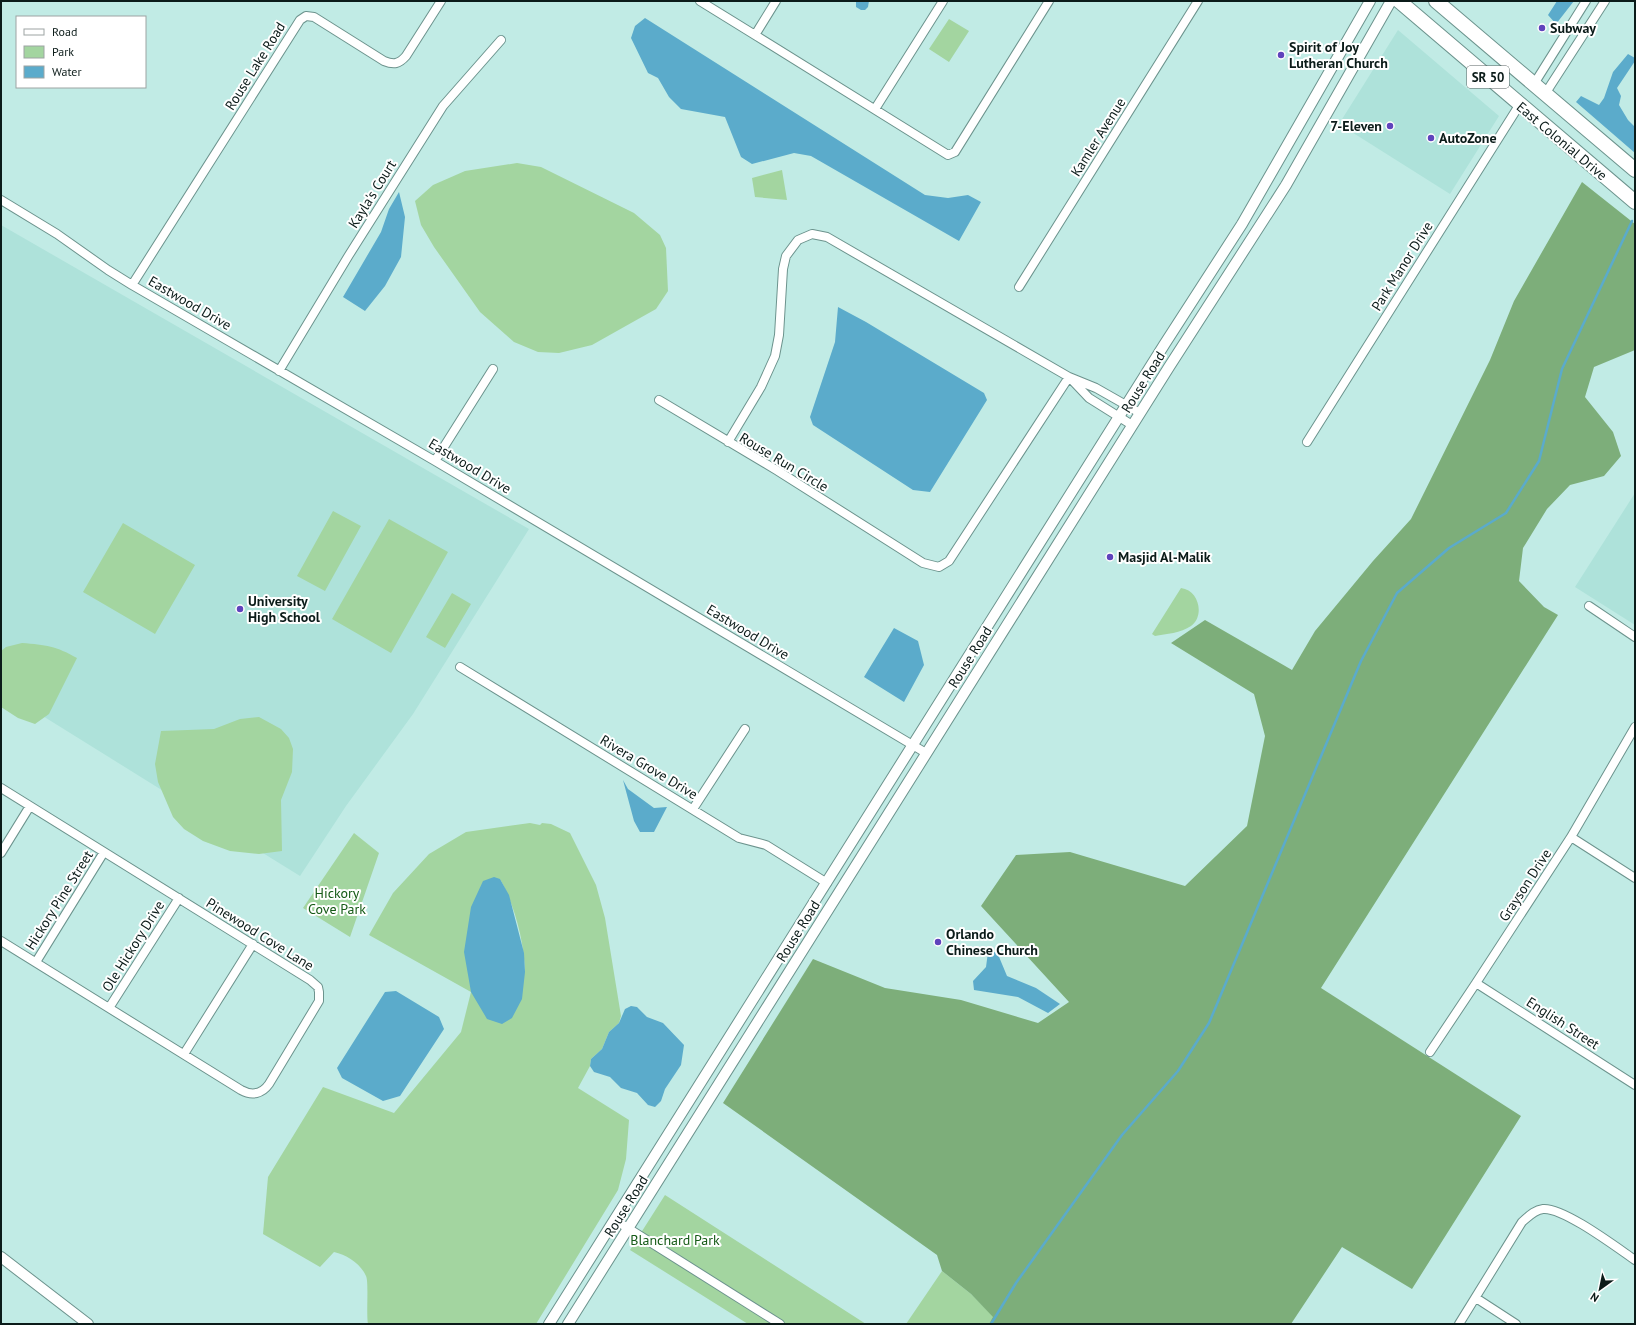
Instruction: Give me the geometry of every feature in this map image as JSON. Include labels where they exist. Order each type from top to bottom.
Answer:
[{"type":"highway","name":"East Colonial Drive","points":[[1398,1],[1635,202]]},
{"type":"highway","name":"East Colonial Drive","points":[[1436,1],[1635,170]]},
{"type":"street","name":"Rouse Lake Road","points":[[132,285],[300,20],[306,16],[314,17],[384,61],[396,63],[401,62],[406,56],[441,1]]},
{"type":"street","points":[[700,1],[948,155],[955,152],[1049,1]]},
{"type":"street","points":[[755,35],[776,1]]},
{"type":"street","points":[[875,109],[943,1]]},
{"type":"street","name":"Kamler Avenue","points":[[1019,287],[1198,1]]},
{"type":"street","name":"Rouse Road","points":[[549,1324],[1242,224],[1370,1]]},
{"type":"street","name":"Rouse Road","points":[[568,1324],[1132,425],[1286,185],[1391,1]]},
{"type":"street","points":[[1534,84],[1586,1]]},
{"type":"street","points":[[1545,94],[1605,1]]},
{"type":"street","name":"Kayla's Court","points":[[280,371],[349,255],[443,106],[501,40]]},
{"type":"street","name":"Park Manor Drive","points":[[1307,442],[1520,104]]},
{"type":"street","name":"Eastwood Drive","points":[[1,200],[57,234],[132,285],[435,461],[926,754]]},
{"type":"street","name":"Rouse Run Circle","points":[[1069,377],[949,561],[939,566],[924,564],[778,471],[728,442],[761,387],[775,356],[783,269],[786,256],[798,240],[812,234],[827,236],[1069,377],[1096,388],[1140,413]]},
{"type":"street","points":[[435,461],[493,369]]},
{"type":"street","name":"Rouse Run Circle","points":[[1069,377],[1089,398],[1132,425]]},
{"type":"street","points":[[1089,398],[1096,388]]},
{"type":"street","points":[[659,400],[728,442]]},
{"type":"street","points":[[1589,606],[1635,637]]},
{"type":"street","name":"Rivera Grove Drive","points":[[460,667],[739,838],[766,845],[827,883]]},
{"type":"street","name":"Grayson Drive","points":[[1430,1052],[1571,837],[1635,727]]},
{"type":"street","points":[[693,809],[745,729]]},
{"type":"street","name":"Pinewood Cove Lane","points":[[1,788],[310,980],[318,987],[320,992],[319,1001],[263,1091],[249,1094],[1,941]]},
{"type":"street","points":[[1,853],[30,806]]},
{"type":"street","points":[[1571,837],[1635,878]]},
{"type":"street","name":"Hickory Pine Street","points":[[36,962],[104,852]]},
{"type":"street","name":"Ole Hickory Drive","points":[[109,1008],[179,898]]},
{"type":"street","points":[[184,1054],[253,944]]},
{"type":"street","name":"English Street","points":[[1476,983],[1635,1085]]},
{"type":"street","points":[[1459,1324],[1522,1222],[1532,1213],[1542,1209],[1554,1210],[1567,1215],[1635,1260]]},
{"type":"street","points":[[615,1220],[780,1324]]},
{"type":"street","points":[[1,1257],[88,1324]]},
{"type":"street","points":[[1476,1298],[1516,1324]]},
{"type":"shaded area","points":[[1398,30],[1499,116],[1450,194],[1339,124]]},
{"type":"shaded area","name":"University High School","points":[[1,225],[529,529],[413,714],[346,806],[300,876],[1,690]]},
{"type":"shaded area","points":[[1635,493],[1635,625],[1575,587]]},
{"type":"green space","points":[[949,19],[969,31],[949,62],[929,49]]},
{"type":"green space","points":[[517,163],[541,167],[634,213],[660,235],[666,248],[668,291],[656,309],[592,345],[559,353],[538,352],[514,342],[480,312],[434,247],[421,225],[415,201],[433,185],[465,171]]},
{"type":"green space","points":[[782,170],[787,200],[755,197],[752,178]]},
{"type":"green space","points":[[1582,182],[1635,224],[1635,350],[1594,367],[1585,397],[1613,432],[1621,456],[1604,476],[1570,485],[1547,509],[1523,548],[1519,581],[1544,607],[1558,615],[1321,988],[1521,1116],[1412,1289],[1342,1247],[1291,1324],[989,1324],[993,1317],[971,1294],[942,1271],[937,1255],[723,1103],[813,959],[885,988],[961,1000],[1038,1023],[1069,1002],[981,906],[1016,855],[1070,852],[1185,886],[1247,826],[1265,736],[1254,694],[1171,643],[1205,620],[1292,670],[1315,631],[1373,561],[1411,519],[1490,360],[1514,301]]},
{"type":"green space","points":[[333,511],[361,526],[325,591],[297,576]]},
{"type":"green space","points":[[389,519],[448,552],[391,653],[332,619]]},
{"type":"green space","points":[[123,523],[195,565],[155,634],[83,592]]},
{"type":"green space","points":[[1181,588],[1192,593],[1196,598],[1199,610],[1195,622],[1183,630],[1155,636],[1152,634]]},
{"type":"green space","points":[[452,593],[471,604],[445,648],[426,637]]},
{"type":"green space","points":[[22,643],[51,647],[77,658],[49,714],[35,724],[18,718],[1,707],[1,651],[6,647]]},
{"type":"green space","points":[[259,717],[281,729],[289,738],[293,749],[292,772],[281,800],[282,851],[259,854],[230,851],[203,841],[184,829],[173,817],[158,782],[155,764],[161,731],[214,729],[240,719]]},
{"type":"green space","points":[[530,823],[540,825],[542,823],[551,824],[570,833],[596,885],[605,918],[621,1016],[619,1023],[609,1032],[602,1049],[591,1059],[590,1066],[578,1088],[629,1120],[626,1159],[618,1190],[536,1324],[368,1324],[367,1279],[364,1272],[357,1264],[344,1255],[334,1252],[320,1267],[263,1234],[268,1177],[323,1087],[394,1113],[461,1032],[471,992],[369,935],[393,893],[429,854],[466,832]],"holes":[[[500,879],[505,889],[521,936],[525,972]]]},
{"type":"green space","name":"Hickory Cove Park","points":[[354,833],[379,853],[350,937],[303,908]]},
{"type":"green space","name":"Blanchard Park","points":[[665,1195],[866,1324],[748,1324],[630,1250]]},
{"type":"green space","points":[[942,1271],[971,1294],[994,1317],[989,1324],[906,1324]]},
{"type":"water","points":[[856,1],[869,1],[868,7],[865,10],[861,10],[856,7]]},
{"type":"water","points":[[1557,1],[1574,1],[1556,24],[1548,15]]},
{"type":"water","points":[[645,18],[925,195],[948,198],[968,195],[981,202],[959,241],[811,156],[794,153],[752,164],[741,157],[725,117],[681,109],[669,97],[658,78],[648,73],[631,38],[635,26]]},
{"type":"water","points":[[1628,54],[1635,58],[1635,61],[1617,88],[1621,96],[1619,105],[1628,120],[1635,127],[1635,153],[1576,102],[1581,96],[1599,105],[1604,98],[1613,72]]},
{"type":"water","points":[[399,192],[405,217],[401,257],[385,286],[365,311],[343,297],[381,232],[389,209]]},
{"type":"water","points":[[838,307],[866,322],[984,393],[987,400],[930,492],[913,490],[813,425],[810,417],[835,342]]},
{"type":"water","points":[[894,628],[918,641],[924,665],[904,702],[864,677]]},
{"type":"water","points":[[623,780],[628,789],[654,808],[667,807],[654,832],[640,832],[634,821]]},
{"type":"water","points":[[494,877],[500,879],[509,895],[524,953],[525,972],[522,999],[512,1018],[502,1024],[487,1019],[471,992],[464,952],[471,907],[483,881]]},
{"type":"water","points":[[988,952],[997,952],[1007,976],[1036,988],[1060,1004],[1048,1013],[1018,997],[974,990],[973,981],[986,967]]},
{"type":"water","points":[[396,991],[439,1017],[444,1029],[400,1096],[383,1101],[342,1078],[337,1068],[385,992]]},
{"type":"water","points":[[631,1006],[637,1007],[647,1017],[663,1023],[684,1045],[681,1065],[665,1089],[661,1101],[655,1107],[648,1105],[637,1093],[621,1088],[610,1077],[594,1072],[590,1066],[591,1059],[602,1049],[609,1032],[619,1023],[625,1009]]},
{"type":"waterway","points":[[991,1324],[1016,1283],[1122,1135],[1178,1071],[1209,1023],[1361,661],[1397,593],[1449,548],[1506,513],[1539,461],[1562,369],[1632,221]]},
{"type":"place","name":"Subway","points":[[1542,28]]},
{"type":"place","name":"Spirit of Joy Lutheran Church","points":[[1281,55]]},
{"type":"place","name":"7-Eleven","points":[[1390,126]]},
{"type":"place","name":"AutoZone","points":[[1431,138]]},
{"type":"place","name":"Masjid Al-Malik","points":[[1110,557]]},
{"type":"place","name":"University High School","points":[[240,609]]},
{"type":"place","name":"Orlando Chinese Church","points":[[938,942]]}]
